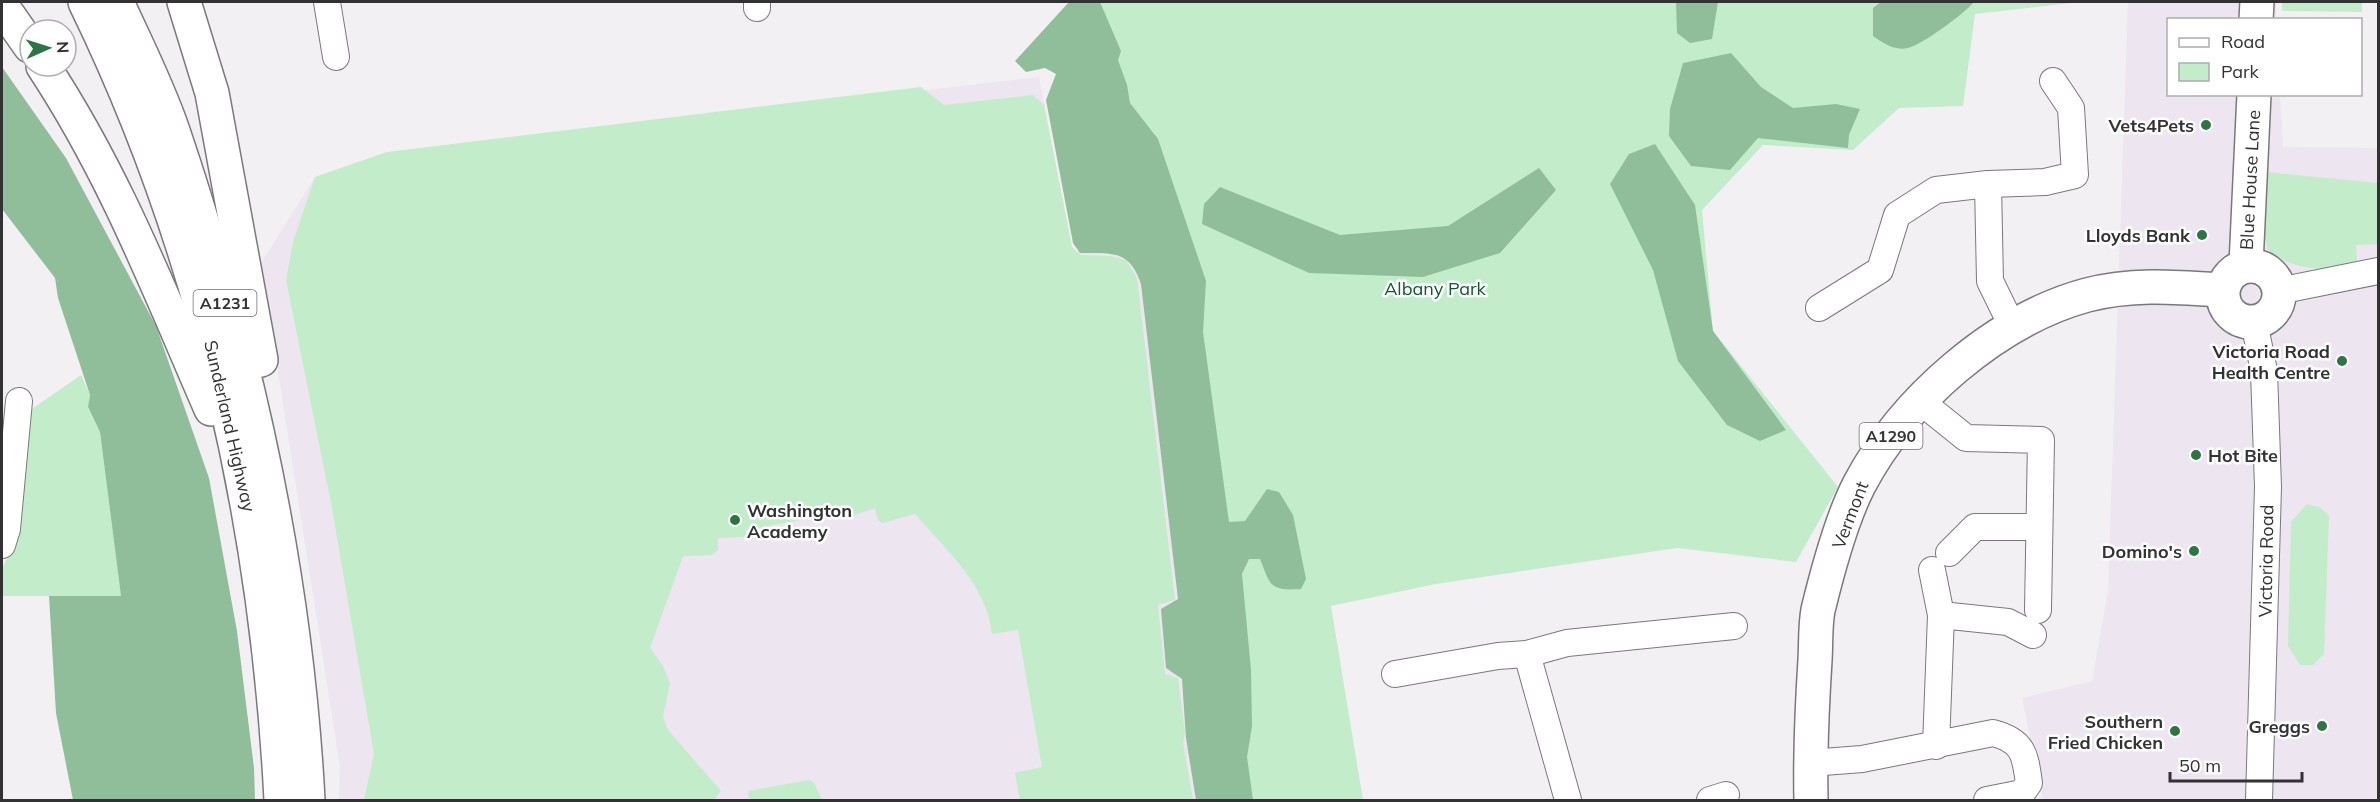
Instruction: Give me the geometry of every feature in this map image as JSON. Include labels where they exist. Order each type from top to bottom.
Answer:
[{"type":"main road","name":"Sunderland Highway","points":[[85,2],[143,131],[177,223],[209,333],[246,490],[266,634],[281,801]]},
{"type":"main road","name":"Sunderland Highway","points":[[117,2],[172,129],[232,327],[267,476],[301,696],[308,801]]},
{"type":"main road","points":[[184,2],[212,93],[285,484],[289,617]]},
{"type":"main road","points":[[2256,18],[2257,2]]},
{"type":"main road","points":[[2,6],[18,29]]},
{"type":"main road","points":[[50,78],[102,162],[149,261],[246,490]]},
{"type":"main road","name":"Blue House Lane","points":[[2246,265],[2254,96]]},
{"type":"main road","points":[[2246,265],[2268,271],[2275,278],[2279,291],[2276,308],[2270,315],[2254,322],[2237,318],[2229,312],[2222,290],[2233,272],[2246,265]]},
{"type":"main road","name":"Vermont","points":[[1811,801],[1810,763],[1818,612],[1847,513],[1865,474],[1901,421],[1920,401],[2012,326],[2044,309],[2088,295],[2121,288],[2156,286],[2222,290]]},
{"type":"street","points":[[327,2],[336,57]]},
{"type":"street","points":[[1819,308],[1880,270],[1898,215],[1936,190],[1988,184],[2045,182],[2075,175],[2071,108],[2053,81]]},
{"type":"street","points":[[1988,184],[1989,281],[2012,326]]},
{"type":"street","points":[[2279,291],[2379,271]]},
{"type":"street","name":"Victoria Road","points":[[2254,322],[2264,371],[2268,487],[2259,801]]},
{"type":"street","points":[[2,545],[7,529],[19,401]]},
{"type":"street","points":[[1920,401],[1966,438],[2041,440],[2036,622],[2008,622],[1941,615]]},
{"type":"street","points":[[1936,746],[1941,615],[1940,561],[1975,527],[2039,527]]},
{"type":"street","points":[[1395,674],[1498,656],[1527,654],[1567,643],[1734,626]]},
{"type":"street","points":[[1527,654],[1564,799]]},
{"type":"street","points":[[1810,763],[1862,759],[1994,734],[2008,737],[2025,755],[2030,795],[2022,793],[1987,801]]},
{"type":"shaded area","points":[[2128,2],[2276,2],[2276,18],[2167,18],[2167,96],[2280,96],[2283,147],[2378,148],[2378,800],[2043,800],[2022,698],[2092,681],[2108,591]]},
{"type":"shaded area","name":"Washington Academy","points":[[1039,77],[1073,251],[1141,253],[1199,800],[339,800],[340,767],[261,263],[315,177],[387,152]]},
{"type":"green space","points":[[1069,2],[1100,2],[1121,51],[1118,60],[1127,85],[1130,103],[1158,139],[1206,281],[1203,332],[1229,522],[1245,521],[1267,489],[1279,492],[1293,515],[1306,579],[1301,589],[1277,588],[1269,581],[1260,559],[1249,559],[1242,574],[1251,670],[1252,726],[1247,757],[1253,800],[1196,800],[1186,738],[1182,679],[1166,668],[1161,609],[1178,599],[1141,284],[1137,273],[1125,259],[1110,254],[1080,253],[1073,243],[1046,100],[1056,74],[1045,68],[1026,72],[1015,61]]},
{"type":"green space","name":"Albany Park","points":[[1095,2],[2081,2],[1975,14],[1963,106],[1899,108],[1853,150],[1763,145],[1702,210],[1713,331],[1838,487],[1796,562],[1677,548],[1436,584],[1331,606],[1363,800],[1221,800],[1149,199]]},
{"type":"green space","points":[[1676,2],[1718,2],[1712,39],[1690,43],[1677,33]]},
{"type":"green space","points":[[1881,2],[1974,2],[1933,35],[1914,46],[1903,49],[1889,46],[1873,36],[1873,8]]},
{"type":"green space","points":[[2282,2],[2362,2],[2362,12],[2282,11]]},
{"type":"green space","points":[[1731,53],[1761,87],[1793,108],[1836,104],[1860,109],[1849,135],[1848,148],[1758,138],[1730,170],[1691,166],[1669,136],[1670,109],[1683,63]]},
{"type":"green space","points":[[2,67],[66,158],[156,326],[209,478],[237,631],[254,768],[255,800],[73,800],[56,713],[49,596],[121,596],[100,432],[88,407],[90,395],[58,298],[55,278],[2,209]]},
{"type":"green space","name":"Washington Academy","points":[[921,87],[944,105],[1033,95],[1044,105],[1072,247],[1081,255],[1110,256],[1126,260],[1137,278],[1175,600],[1158,605],[1165,674],[1178,678],[1185,734],[1183,743],[1193,800],[1020,800],[1015,773],[1042,767],[1018,630],[992,634],[989,616],[974,584],[952,555],[915,514],[882,523],[878,520],[875,508],[849,517],[844,512],[746,530],[746,537],[718,538],[718,550],[712,555],[683,556],[650,648],[663,666],[670,683],[663,717],[668,730],[721,791],[714,800],[364,800],[374,754],[332,508],[286,280],[293,242],[315,177],[387,152]]},
{"type":"green space","points":[[1655,144],[1695,205],[1713,331],[1786,430],[1760,441],[1727,425],[1678,361],[1653,270],[1610,184],[1629,154]]},
{"type":"green space","points":[[1539,168],[1556,190],[1500,253],[1423,277],[1309,273],[1202,224],[1204,204],[1220,187],[1340,235],[1448,226]]},
{"type":"green space","points":[[2266,172],[2378,183],[2378,244],[2356,245],[2357,266],[2333,269],[2301,266],[2269,253],[2264,236]]},
{"type":"green space","points":[[81,375],[90,395],[88,408],[100,432],[121,596],[2,596],[2,569],[17,538],[29,411]]},
{"type":"green space","points":[[2307,504],[2321,508],[2329,516],[2324,654],[2313,665],[2300,665],[2288,646],[2291,522]]},
{"type":"green space","points":[[809,780],[814,783],[822,800],[751,800],[748,796],[749,791]]},
{"type":"place","name":"Vets4Pets","points":[[2206,125]]},
{"type":"place","name":"Lloyds Bank","points":[[2202,235]]},
{"type":"place","name":"Victoria Road Health Centre","points":[[2342,361]]},
{"type":"place","name":"Hot Bite","points":[[2196,455]]},
{"type":"place","name":"Washington Academy","points":[[735,520]]},
{"type":"place","name":"Domino's","points":[[2194,551]]},
{"type":"place","name":"Greggs","points":[[2322,726]]},
{"type":"place","name":"Southern Fried Chicken","points":[[2175,731]]}]
